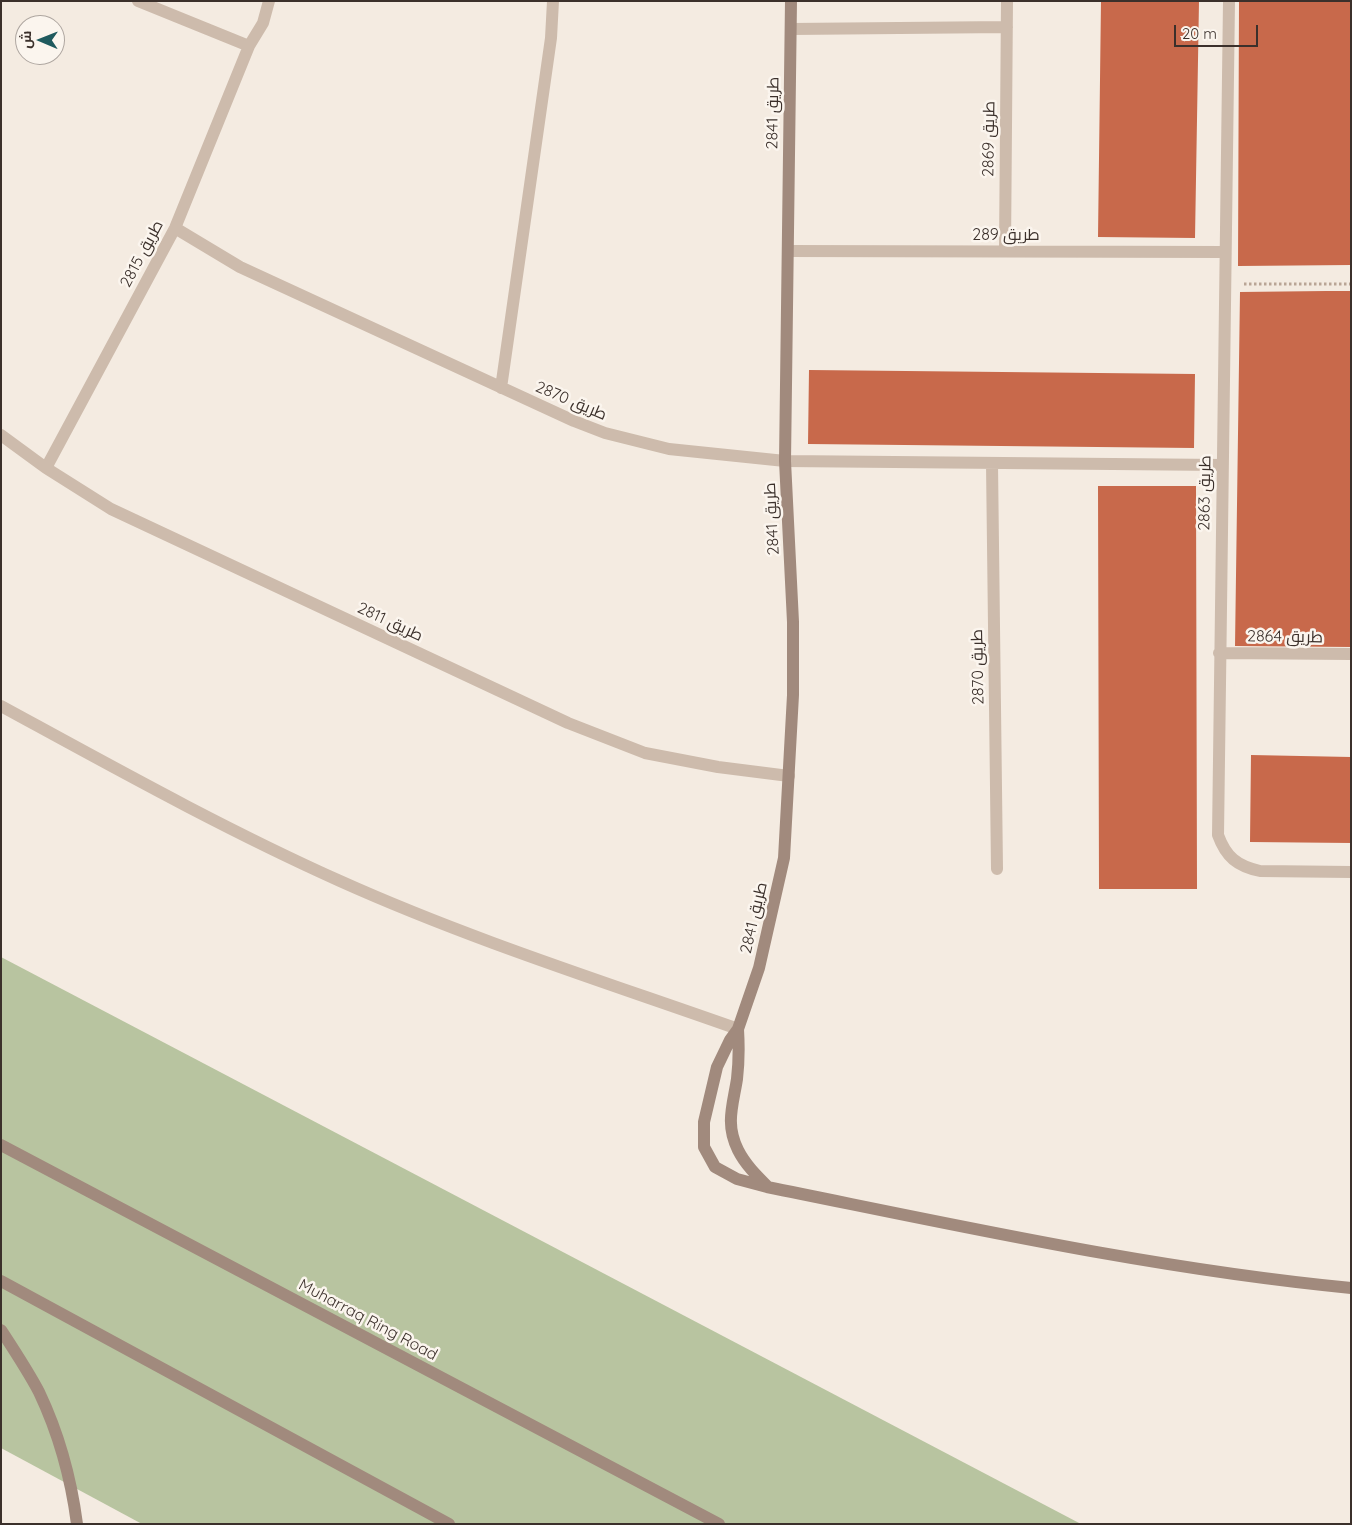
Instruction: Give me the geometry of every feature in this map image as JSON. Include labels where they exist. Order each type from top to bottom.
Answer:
[{"type":"street","points":[[138,1],[249,46]]},
{"type":"street","name":"طريق 2815","points":[[46,468],[174,228],[249,46],[263,23],[269,1]]},
{"type":"street","points":[[501,388],[551,38],[553,1]]},
{"type":"street","name":"طريق 2841","points":[[767,1187],[737,1179],[715,1166],[704,1147],[704,1122],[722,1053],[738,1029],[759,968],[784,858],[793,696],[793,622],[785,461],[792,1]]},
{"type":"street","name":"طريق 2869","points":[[1005,251],[1007,1]]},
{"type":"street","name":"طريق 2863","points":[[1229,1],[1218,835],[1222,846],[1229,856],[1238,864],[1254,870],[1351,872]]},
{"type":"street","points":[[791,29],[1007,27]]},
{"type":"street","name":"طريق 2870","points":[[174,228],[240,267],[501,388],[582,424],[637,442],[669,449],[785,461],[1222,465]]},
{"type":"street","name":"طريق 289","points":[[788,251],[1225,252]]},
{"type":"street","name":"طريق 2811","points":[[1,435],[46,468],[111,509],[568,723],[645,753],[718,767],[788,776]]},
{"type":"street","name":"طريق 2870","points":[[992,464],[997,869]]},
{"type":"street","name":"طريق 2864","points":[[1219,653],[1351,654]]},
{"type":"street","points":[[1,706],[151,788],[339,881],[441,924],[738,1029]]},
{"type":"street","name":"طريق 2841","points":[[738,1029],[738,1064],[730,1126],[733,1139],[742,1157],[767,1187]]},
{"type":"street","name":"Muharraq Ring Road","points":[[1,1145],[719,1524]]},
{"type":"street","points":[[767,1187],[1050,1245],[1180,1266],[1351,1288]]},
{"type":"street","points":[[1,1281],[449,1524]]},
{"type":"street","points":[[1,1330],[38,1391],[53,1425],[65,1461],[77,1524]]},
{"type":"path","points":[[1224,284],[1351,284]]},
{"type":"green space","points":[[1,957],[1081,1524],[142,1524],[1,1448]]},
{"type":"building","points":[[1101,1],[1199,1],[1195,238],[1098,237]]},
{"type":"building","points":[[1239,1],[1351,1],[1351,265],[1238,266]]},
{"type":"building","points":[[1351,291],[1351,647],[1235,646],[1240,292]]},
{"type":"building","points":[[809,370],[1195,374],[1194,448],[808,444]]},
{"type":"building","points":[[1098,486],[1196,486],[1197,889],[1099,889]]},
{"type":"building","points":[[1251,755],[1351,757],[1351,843],[1250,842]]}]
